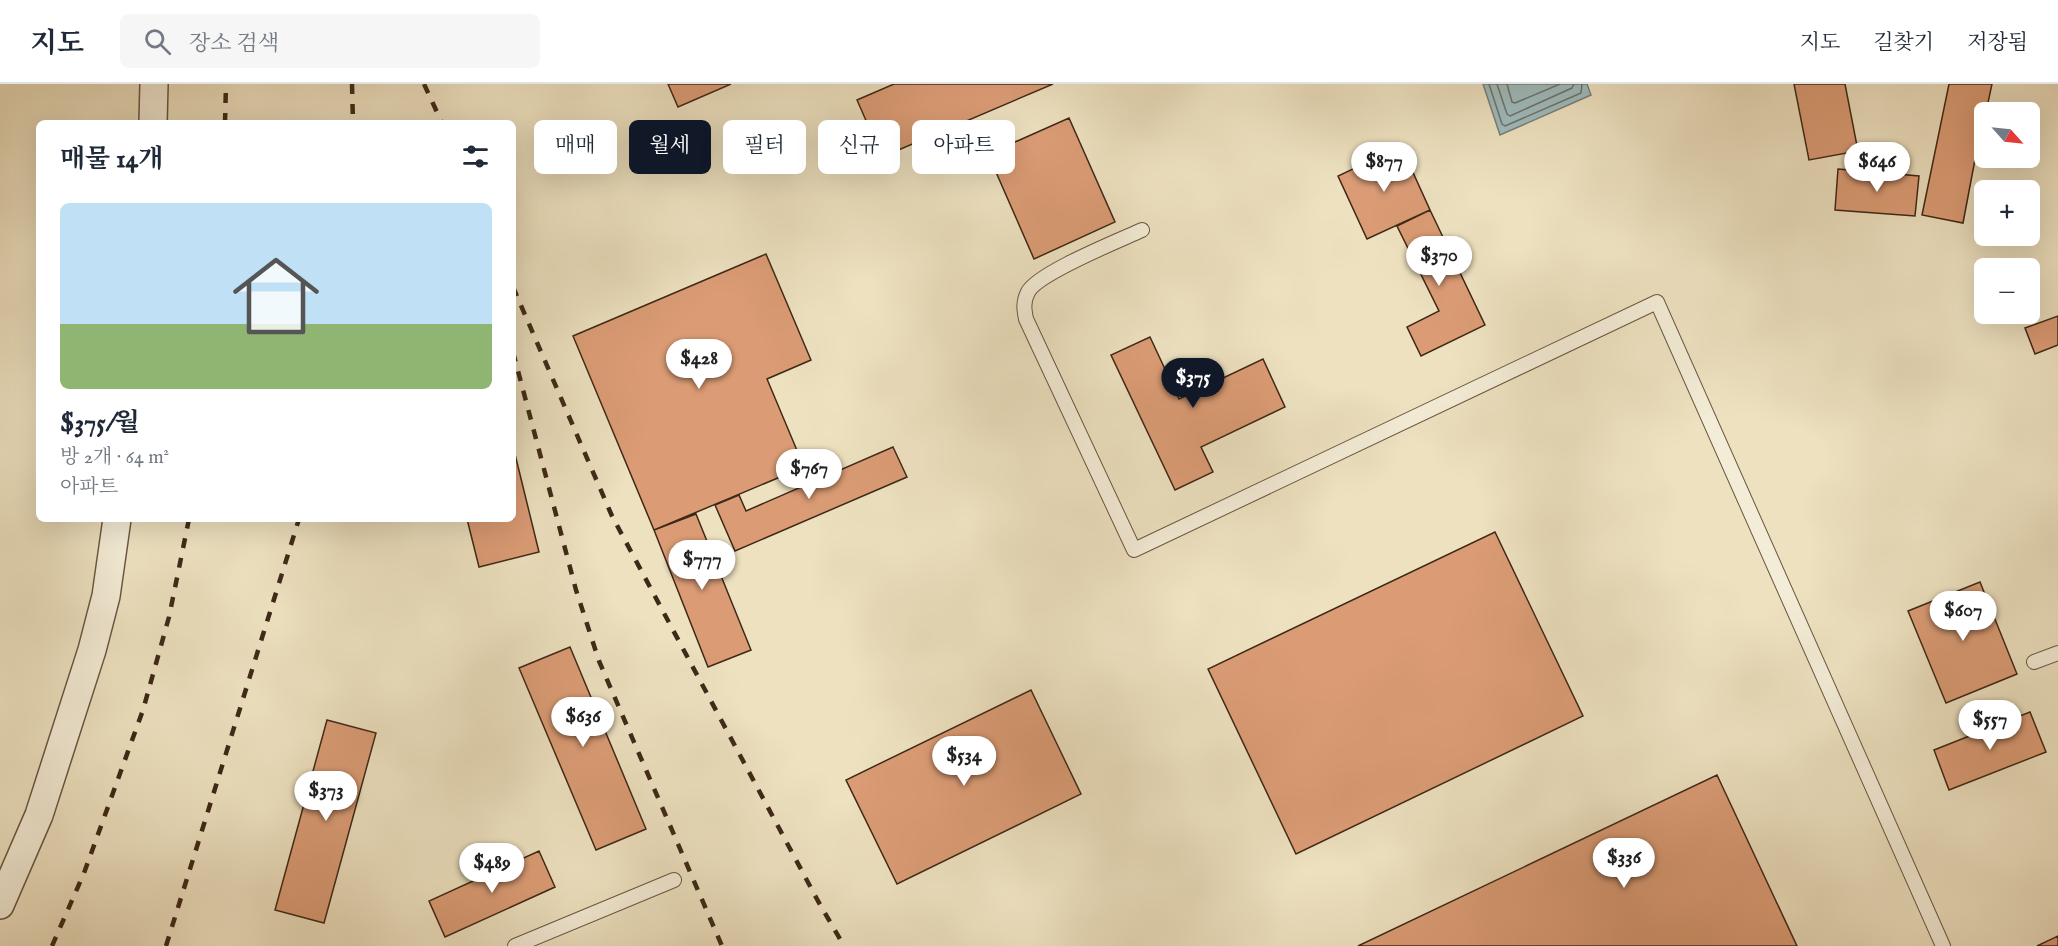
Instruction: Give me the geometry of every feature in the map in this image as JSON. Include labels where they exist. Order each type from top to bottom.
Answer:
[{"type":"street","points":[[153,120],[154,84]]},
{"type":"street","points":[[0,905],[39,815],[92,650],[106,596],[117,522]]},
{"type":"lane","points":[[1142,230],[1042,277],[1028,293],[1023,305],[1026,320],[1134,550],[1657,302],[1943,946]]},
{"type":"lane","points":[[2034,662],[2058,653]]},
{"type":"lane","points":[[516,946],[674,880]]},
{"type":"water","points":[[1483,84],[1587,84],[1591,95],[1500,135]]},
{"type":"building","points":[[668,84],[731,84],[678,107]]},
{"type":"building","points":[[894,84],[1053,84],[969,120],[912,120],[912,144],[900,149],[900,120],[866,120],[857,100]]},
{"type":"building","points":[[1794,84],[1845,84],[1858,151],[1809,160]]},
{"type":"building","points":[[1949,84],[1992,84],[1988,102],[1974,102],[1974,165],[1963,223],[1922,215]]},
{"type":"building","points":[[1069,118],[1115,222],[1034,259],[997,174],[1015,174],[1015,142]]},
{"type":"building","points":[[1401,146],[1430,210],[1367,239],[1338,176]]},
{"type":"building","points":[[1838,169],[1919,176],[1915,216],[1835,210]]},
{"type":"building","points":[[1430,210],[1485,325],[1421,356],[1407,327],[1439,311],[1397,226]]},
{"type":"building","points":[[766,254],[811,360],[767,379],[804,467],[654,530],[573,336]]},
{"type":"building","points":[[2058,316],[2058,345],[2035,354],[2025,328]]},
{"type":"building","points":[[1150,337],[1179,399],[1263,359],[1285,407],[1201,447],[1213,472],[1175,490],[1111,355]]},
{"type":"building","points":[[893,447],[907,477],[735,551],[715,505],[739,495],[746,511]]},
{"type":"building","points":[[516,458],[539,552],[479,567],[468,522],[516,522]]},
{"type":"building","points":[[696,514],[751,650],[708,667],[654,530]]},
{"type":"building","points":[[1495,532],[1583,716],[1296,854],[1208,669]]},
{"type":"building","points":[[1980,582],[2017,674],[1946,703],[1908,611]]},
{"type":"building","points":[[570,647],[646,829],[596,850],[519,668]]},
{"type":"building","points":[[1031,690],[1081,794],[897,884],[846,780]]},
{"type":"building","points":[[2030,712],[2046,752],[1949,790],[1934,750]]},
{"type":"building","points":[[327,720],[376,733],[324,923],[275,910]]},
{"type":"building","points":[[1717,775],[1797,946],[1358,946]]},
{"type":"building","points":[[539,851],[555,887],[445,937],[429,901]]},
{"type":"building","points":[[2058,936],[2058,946],[2037,946]]},
{"type":"railway","points":[[225,120],[226,84]]},
{"type":"railway","points":[[352,84],[353,120]]},
{"type":"railway","points":[[424,84],[441,120]]},
{"type":"railway","points":[[516,294],[612,516],[844,946]]},
{"type":"railway","points":[[516,363],[576,590],[599,661],[722,946]]},
{"type":"railway","points":[[52,946],[84,873],[143,710],[169,617],[188,522]]},
{"type":"railway","points":[[166,946],[298,522]]}]
